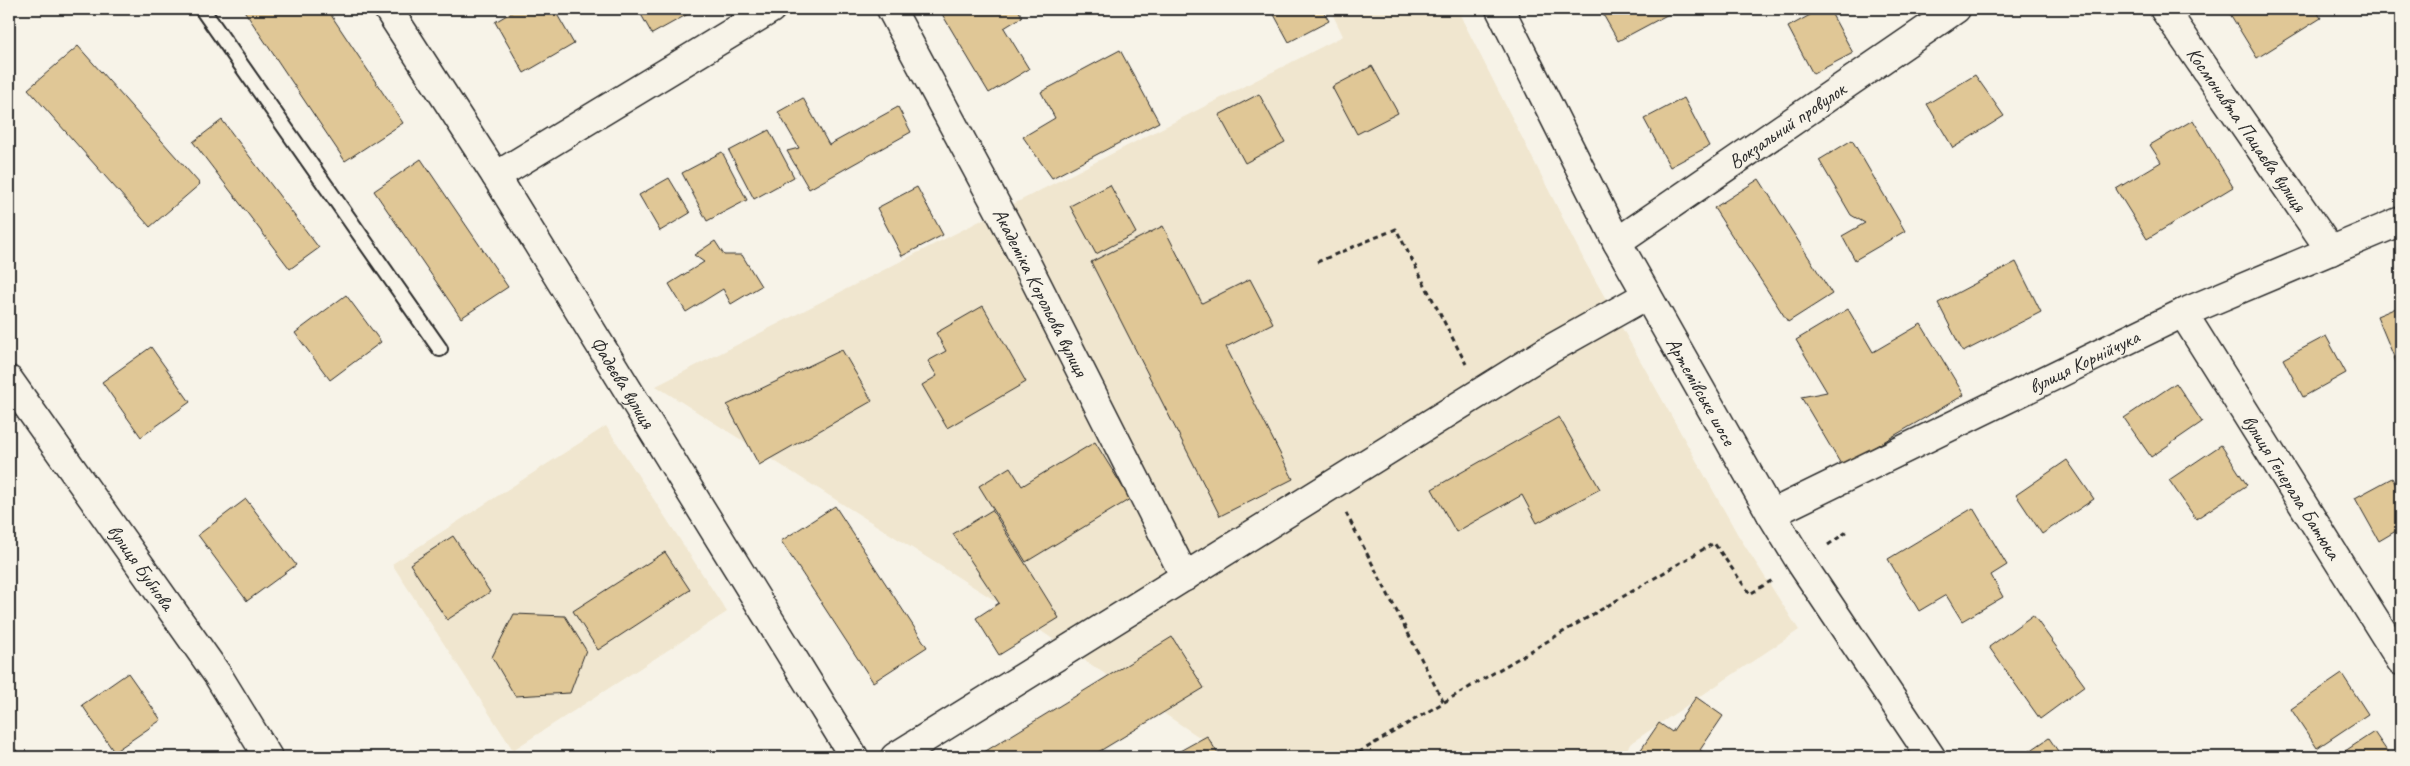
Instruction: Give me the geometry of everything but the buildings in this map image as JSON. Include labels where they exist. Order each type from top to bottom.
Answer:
[{"type":"street","name":"Фадєєва вулиця","points":[[388,9],[496,176],[854,757]]},
{"type":"street","points":[[496,176],[772,9]]},
{"type":"street","name":"Академіка Корольова вулиця","points":[[891,9],[1006,225],[1185,577]]},
{"type":"street","name":"Артемівське шосе","points":[[1500,9],[1617,242],[1771,514],[1801,563],[1931,757]]},
{"type":"street","name":"Вокзальний провулок","points":[[1617,242],[1956,9]]},
{"type":"street","name":"Космонавта Пацаєва вулиця","points":[[2164,9],[2331,251]]},
{"type":"street","name":"вулиця Корнійчука","points":[[1771,514],[2183,313],[2331,251],[2400,225]]},
{"type":"street","points":[[895,757],[1480,392],[1547,351],[1647,295]]},
{"type":"street","name":"вулиця Генерала Батюка","points":[[2183,313],[2401,661]]},
{"type":"street","name":"вулиця Бубнова","points":[[9,380],[217,674],[268,757]]},
{"type":"lane","points":[[202,9],[440,349]]},
{"type":"path","points":[[1318,262],[1396,229],[1480,392]]},
{"type":"path","points":[[1332,485],[1444,703]]},
{"type":"path","points":[[1351,757],[1714,543],[1750,594]]},
{"type":"shaded area","points":[[1330,9],[1457,9],[1584,260],[1738,535],[1799,630],[1631,743],[1622,757],[1229,757],[999,603],[656,386],[1343,36]]},
{"type":"shaded area","points":[[606,426],[727,612],[513,750],[392,564]]},
{"type":"railway","points":[[9,744],[20,757]]}]
